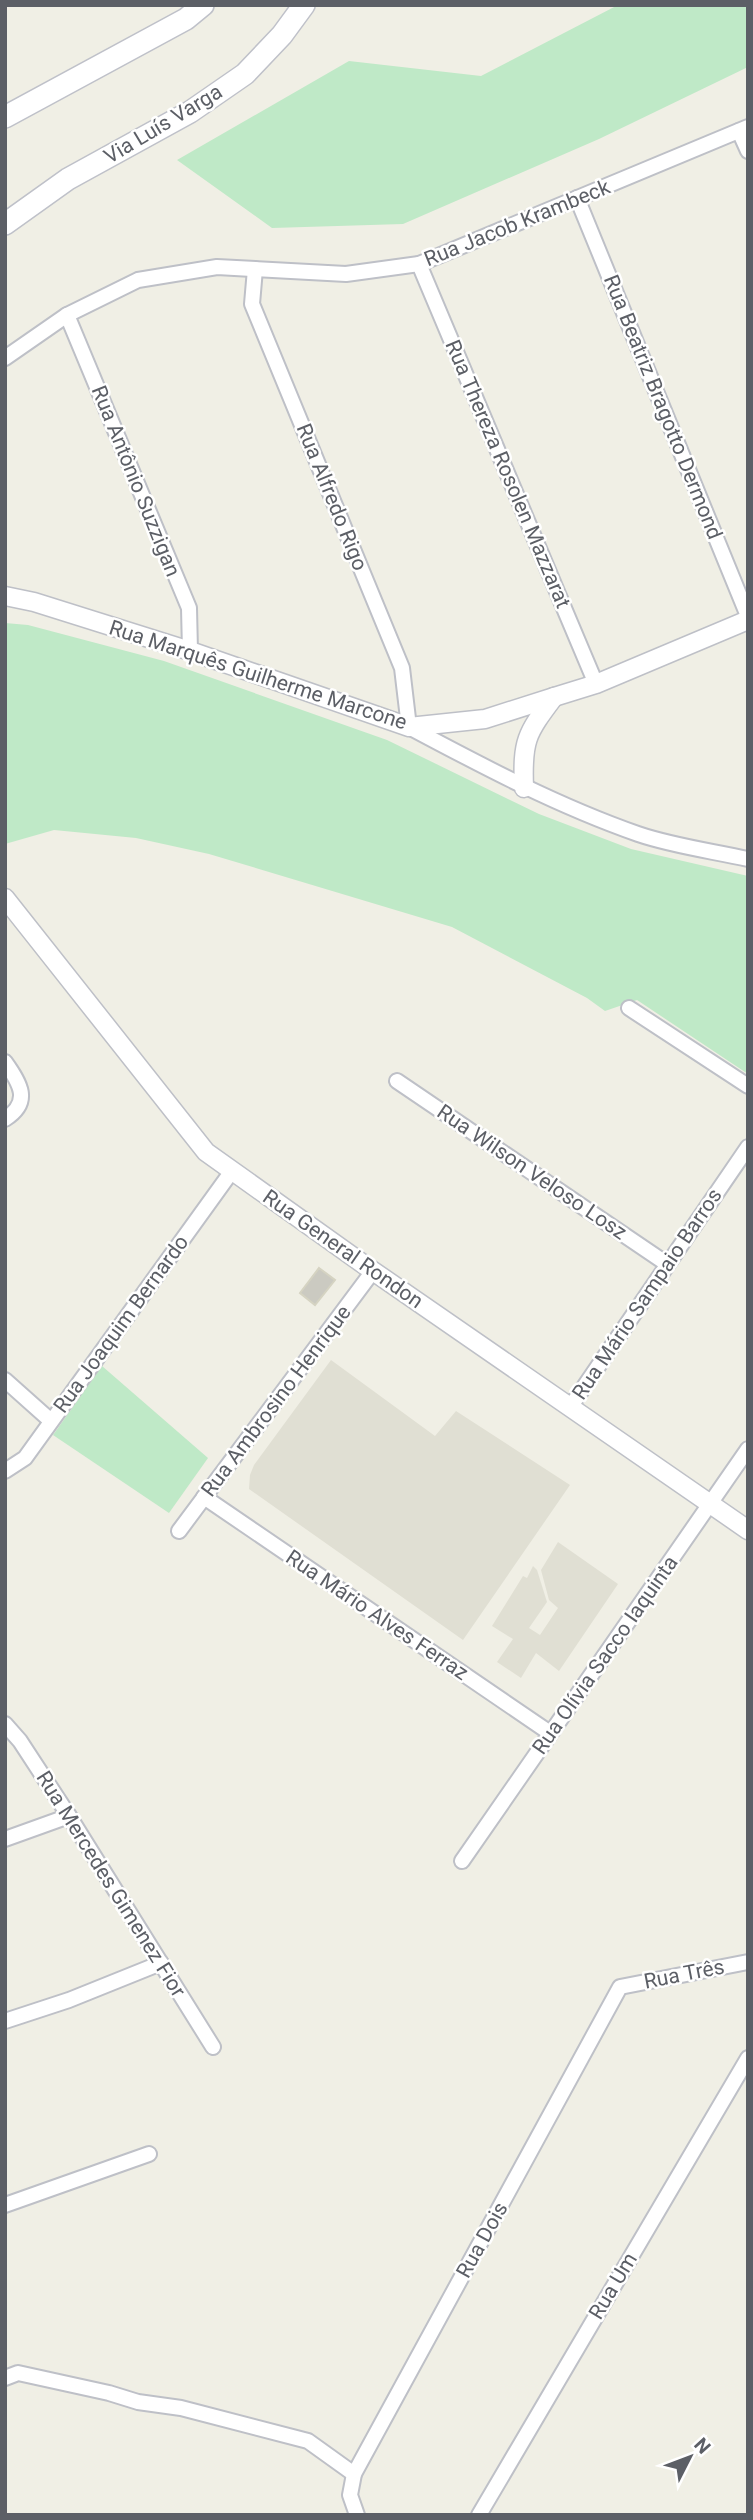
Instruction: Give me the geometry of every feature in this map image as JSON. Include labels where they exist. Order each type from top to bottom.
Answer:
[{"type":"main road","points":[[5,117],[186,19],[203,5]]},
{"type":"main road","name":"Via Luís Varga","points":[[5,224],[68,179],[190,111],[245,74],[282,35],[304,5]]},
{"type":"street","points":[[743,129],[748,151]]},
{"type":"street","name":"Rua Jacob Krambeck","points":[[5,358],[67,314],[138,280],[217,267],[346,274],[419,264],[743,129]]},
{"type":"street","name":"Rua Beatriz Bragotto Dermond","points":[[578,198],[748,618]]},
{"type":"street","name":"Rua Thereza Rosolen Mazzarat","points":[[419,264],[596,684]]},
{"type":"street","name":"Rua Alfredo Rigo","points":[[255,270],[252,304],[402,668],[409,727]]},
{"type":"street","name":"Rua Antônio Suzzigan","points":[[67,314],[189,608],[190,651]]},
{"type":"street","name":"Rua Marquês Guilherme Marcone","points":[[5,596],[190,651],[409,727],[485,719],[596,684],[748,618]]},
{"type":"street","points":[[524,788],[522,753],[532,725],[554,697]]},
{"type":"street","points":[[409,727],[524,788],[640,835],[748,859]]},
{"type":"street","name":"Rua General Rondon","points":[[5,898],[206,1152],[748,1530]]},
{"type":"street","points":[[629,1008],[748,1086]]},
{"type":"street","points":[[5,1062],[17,1079],[22,1095],[16,1112],[5,1119]]},
{"type":"street","name":"Rua Wilson Veloso Losz","points":[[397,1081],[667,1264]]},
{"type":"street","name":"Rua Mário Sampaio Barros","points":[[571,1406],[748,1147]]},
{"type":"street","name":"Rua Joaquim Bernardo","points":[[5,1471],[25,1458],[232,1171]]},
{"type":"street","name":"Rua Ambrosino Henrique","points":[[178,1531],[373,1271]]},
{"type":"street","points":[[5,1380],[51,1421]]},
{"type":"street","name":"Rua Olívia Sacco Iaquinta","points":[[461,1861],[748,1449]]},
{"type":"street","name":"Rua Mário Alves Ferraz","points":[[204,1497],[550,1733]]},
{"type":"street","name":"Rua Mercedes Gimenez Fior","points":[[5,1724],[20,1741],[69,1816],[213,2047]]},
{"type":"street","points":[[5,1839],[69,1816]]},
{"type":"street","name":"Rua Três","points":[[620,1987],[748,1962]]},
{"type":"street","points":[[5,2021],[69,2000],[161,1963]]},
{"type":"street","name":"Rua Dois","points":[[358,2515],[350,2495],[354,2474],[620,1987]]},
{"type":"street","name":"Rua Um","points":[[479,2515],[748,2058]]},
{"type":"street","points":[[5,2205],[149,2154]]},
{"type":"street","points":[[11,2376],[181,2408],[308,2441],[354,2474]]},
{"type":"shaded area","points":[[331,1360],[435,1436],[456,1411],[570,1485],[463,1640],[249,1489],[254,1465]]},
{"type":"shaded area","points":[[558,1542],[618,1584],[559,1671],[536,1653],[521,1678],[497,1662],[513,1639],[492,1626],[523,1576],[527,1578],[533,1566],[537,1570],[547,1602],[529,1628],[540,1635],[558,1608],[549,1600],[541,1570]]},
{"type":"green space","points":[[618,5],[748,5],[748,67],[599,139],[403,224],[272,228],[177,160],[349,61],[481,76]]},
{"type":"green space","points":[[5,623],[28,625],[164,661],[387,740],[539,814],[631,849],[748,876],[748,1074],[637,1000],[605,1011],[587,998],[452,927],[209,854],[136,838],[54,830],[5,844]]},
{"type":"green space","points":[[102,1366],[208,1458],[169,1513],[53,1435]]},
{"type":"building","points":[[319,1268],[335,1280],[315,1305],[300,1293]]}]
